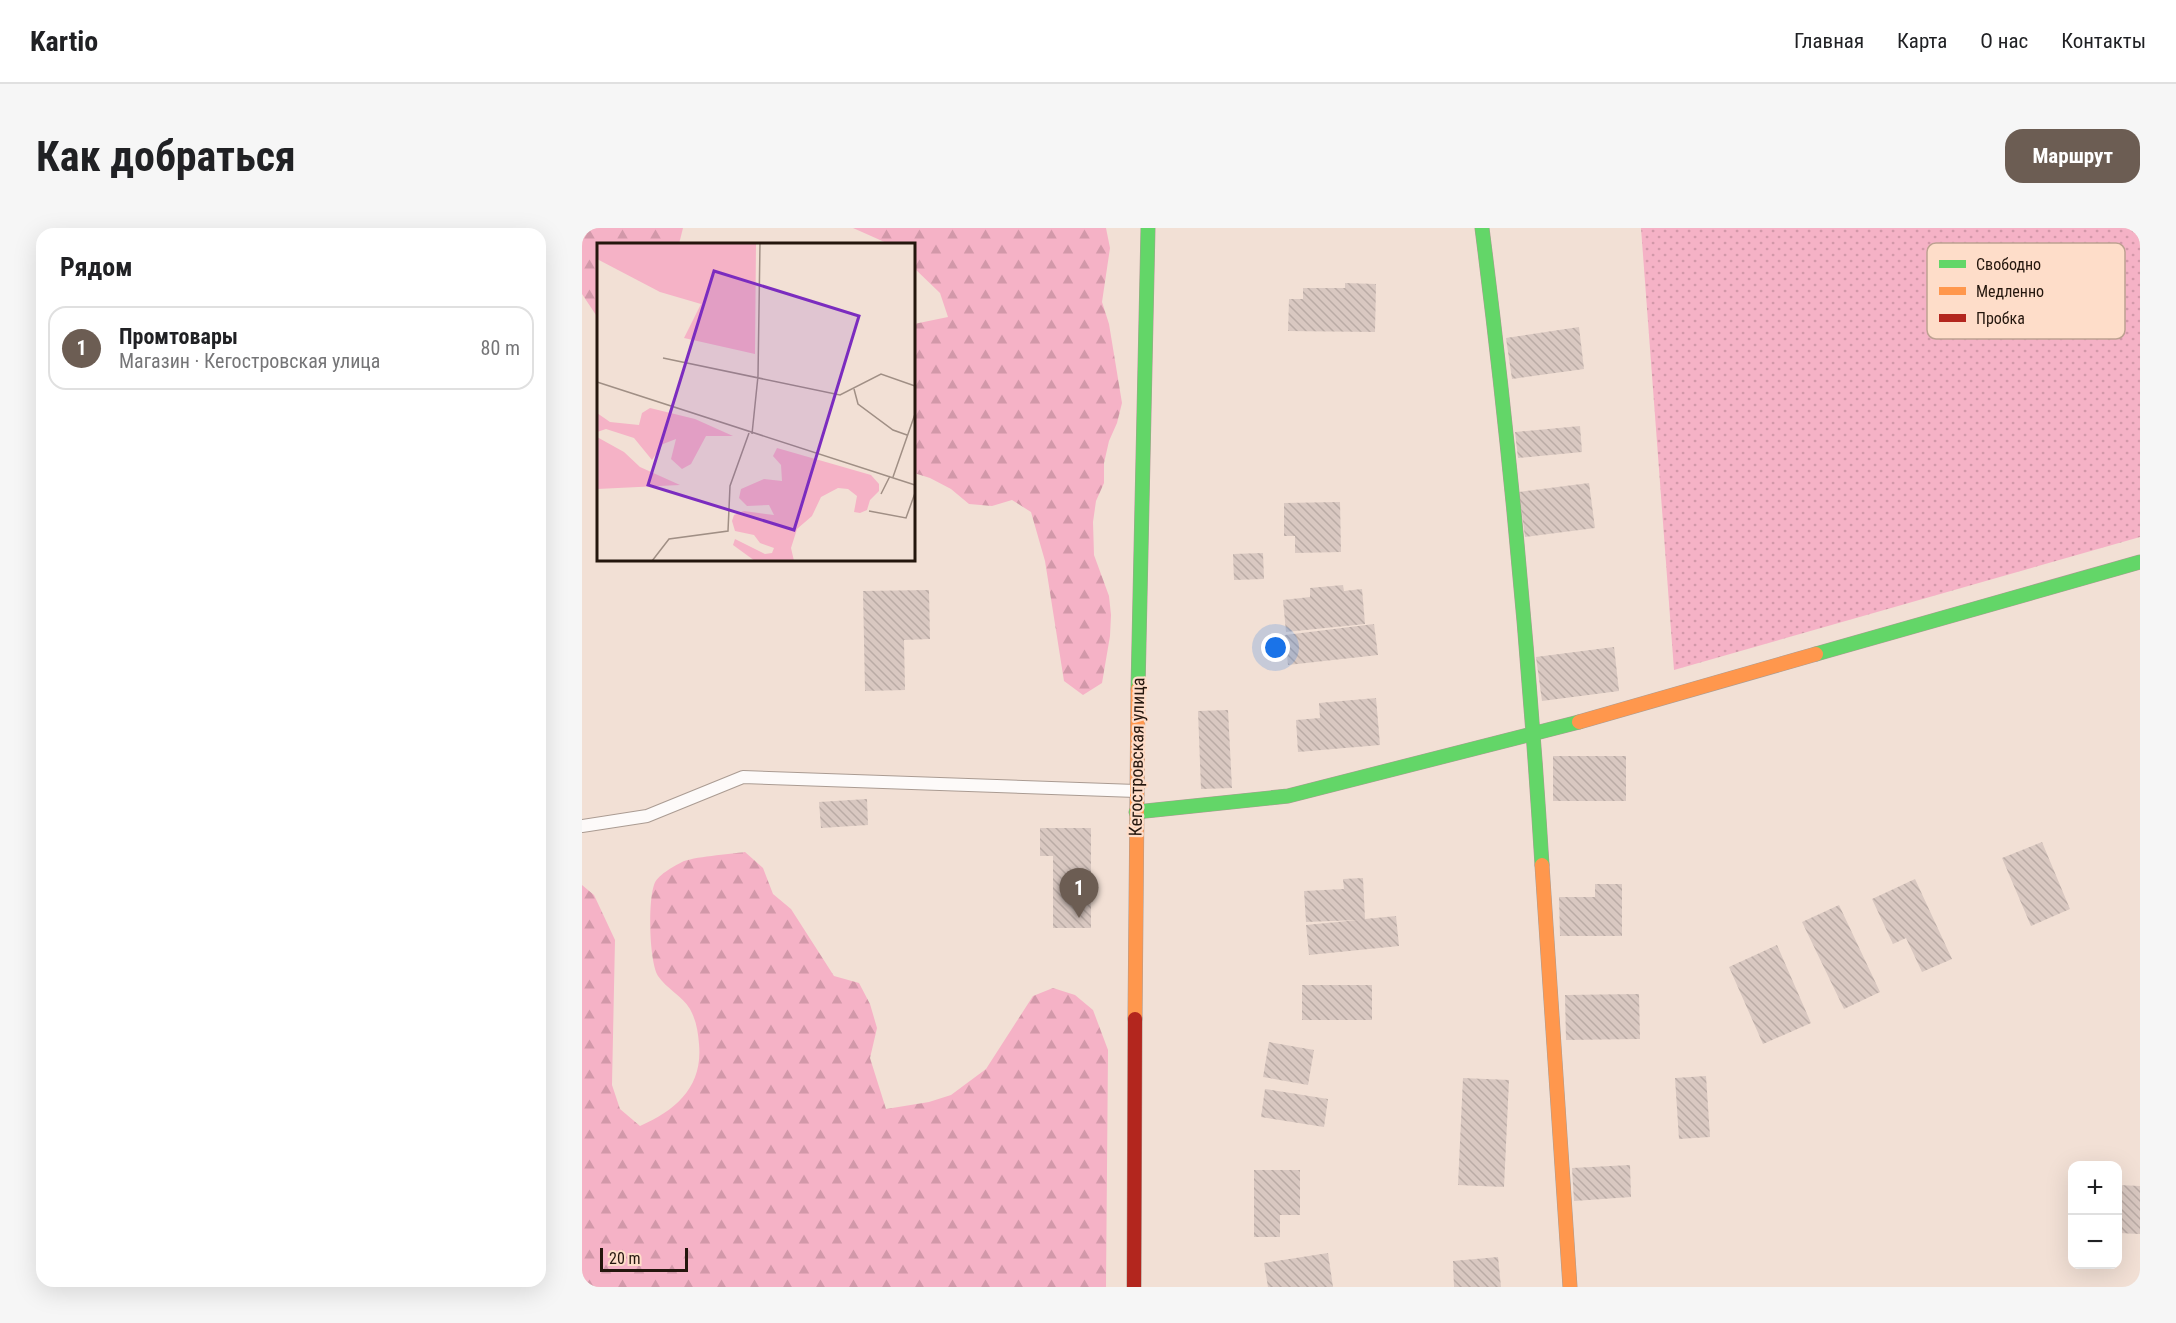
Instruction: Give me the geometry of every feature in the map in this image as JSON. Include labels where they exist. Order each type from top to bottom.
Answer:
[{"type":"street","name":"Кегостровская улица","points":[[1134,1287],[1136,791],[1148,228]]},
{"type":"street","points":[[1482,228],[1494,322],[1534,735],[1570,1287]]},
{"type":"street","points":[[1136,812],[1288,796],[1534,735],[2140,562]]},
{"type":"lane","points":[[582,826],[647,816],[743,777],[1136,791]]},
{"type":"green space","points":[[582,228],[683,228],[679,243],[597,243],[597,320],[582,294]]},
{"type":"green space","points":[[853,228],[1106,228],[1110,248],[1102,302],[1109,324],[1122,403],[1109,441],[1104,463],[1104,483],[1096,501],[1093,522],[1094,555],[1109,596],[1110,636],[1102,683],[1083,695],[1064,681],[1045,561],[1031,512],[1012,500],[992,506],[969,504],[951,489],[915,473],[915,324],[948,317],[940,293],[915,269],[915,243],[887,243]]},
{"type":"green space","points":[[1641,228],[2140,228],[2140,537],[1674,670]]},
{"type":"green space","points":[[745,852],[763,868],[773,894],[791,909],[834,976],[859,983],[870,1004],[877,1028],[870,1058],[886,1109],[929,1102],[951,1095],[986,1069],[1033,996],[1053,988],[1075,995],[1093,1010],[1108,1050],[1106,1287],[582,1287],[582,885],[594,895],[615,940],[612,1085],[620,1109],[640,1126],[665,1112],[685,1095],[697,1072],[699,1059],[698,1035],[692,1013],[683,1000],[661,980],[655,968],[650,931],[654,885],[662,875],[687,860]]},
{"type":"building","points":[[1345,283],[1376,284],[1375,332],[1288,331],[1289,299],[1303,299],[1303,288],[1345,288]]},
{"type":"building","points":[[1579,327],[1584,369],[1512,379],[1506,338]]},
{"type":"building","points":[[1580,426],[1582,452],[1518,458],[1515,432]]},
{"type":"building","points":[[1589,483],[1595,528],[1525,537],[1519,492]]},
{"type":"building","points":[[1340,502],[1341,552],[1295,553],[1295,536],[1284,536],[1284,503]]},
{"type":"building","points":[[1263,553],[1264,579],[1234,580],[1233,554]]},
{"type":"building","points":[[1343,585],[1344,591],[1362,589],[1365,624],[1286,632],[1283,600],[1310,597],[1310,588]]},
{"type":"building","points":[[929,590],[930,639],[904,640],[905,690],[865,691],[863,591]]},
{"type":"building","points":[[1374,624],[1378,655],[1288,665],[1285,635]]},
{"type":"building","points":[[1614,647],[1619,691],[1542,701],[1536,657]]},
{"type":"building","points":[[1376,698],[1380,745],[1298,752],[1296,720],[1320,718],[1319,703]]},
{"type":"building","points":[[1228,710],[1232,788],[1201,789],[1198,711]]},
{"type":"building","points":[[1553,756],[1626,756],[1626,801],[1553,801]]},
{"type":"building","points":[[867,799],[868,825],[821,828],[819,802]]},
{"type":"building","points":[[1040,828],[1091,828],[1091,928],[1053,928],[1053,856],[1040,856]]},
{"type":"building","points":[[2042,842],[2070,909],[2031,926],[2002,858]]},
{"type":"building","points":[[1363,878],[1365,919],[1396,916],[1399,946],[1309,955],[1306,925],[1358,920],[1306,922],[1304,891],[1344,889],[1343,879]]},
{"type":"building","points":[[1915,879],[1952,959],[1922,972],[1906,938],[1893,944],[1872,899]]},
{"type":"building","points":[[1595,884],[1622,884],[1622,936],[1560,936],[1559,897],[1595,897]]},
{"type":"building","points":[[1839,905],[1880,992],[1844,1009],[1802,922]]},
{"type":"building","points":[[1777,945],[1811,1023],[1763,1044],[1729,967]]},
{"type":"building","points":[[1302,985],[1372,985],[1372,1020],[1302,1020]]},
{"type":"building","points":[[1639,994],[1640,1039],[1566,1040],[1565,995]]},
{"type":"building","points":[[1269,1042],[1314,1050],[1308,1085],[1263,1077]]},
{"type":"building","points":[[1706,1076],[1710,1137],[1679,1139],[1675,1078]]},
{"type":"building","points":[[1463,1078],[1509,1080],[1504,1187],[1458,1185]]},
{"type":"building","points":[[1265,1089],[1328,1099],[1324,1127],[1261,1117]]},
{"type":"building","points":[[1630,1165],[1631,1197],[1574,1201],[1572,1168]]},
{"type":"building","points":[[1254,1170],[1300,1170],[1300,1215],[1280,1215],[1280,1237],[1254,1237]]},
{"type":"building","points":[[2122,1185],[2140,1186],[2140,1234],[2122,1233]]},
{"type":"building","points":[[1328,1253],[1333,1287],[1268,1287],[1264,1263]]},
{"type":"building","points":[[1498,1257],[1501,1287],[1454,1287],[1453,1261]]},
{"type":"traffic: fast","points":[[1138,689],[1148,228]]},
{"type":"traffic: fast","points":[[1482,228],[1517,546],[1542,865]]},
{"type":"traffic: fast","points":[[1816,654],[2140,562]]},
{"type":"traffic: fast","points":[[1136,812],[1288,796],[1579,722]]},
{"type":"traffic: slow","points":[[1579,722],[1816,654]]},
{"type":"traffic: slow","points":[[1135,1019],[1138,689]]},
{"type":"traffic: slow","points":[[1542,865],[1570,1287]]},
{"type":"traffic: jam","points":[[1134,1287],[1135,1019]]},
{"type":"place","name":"Промтовары","points":[[1079,918]]}]
